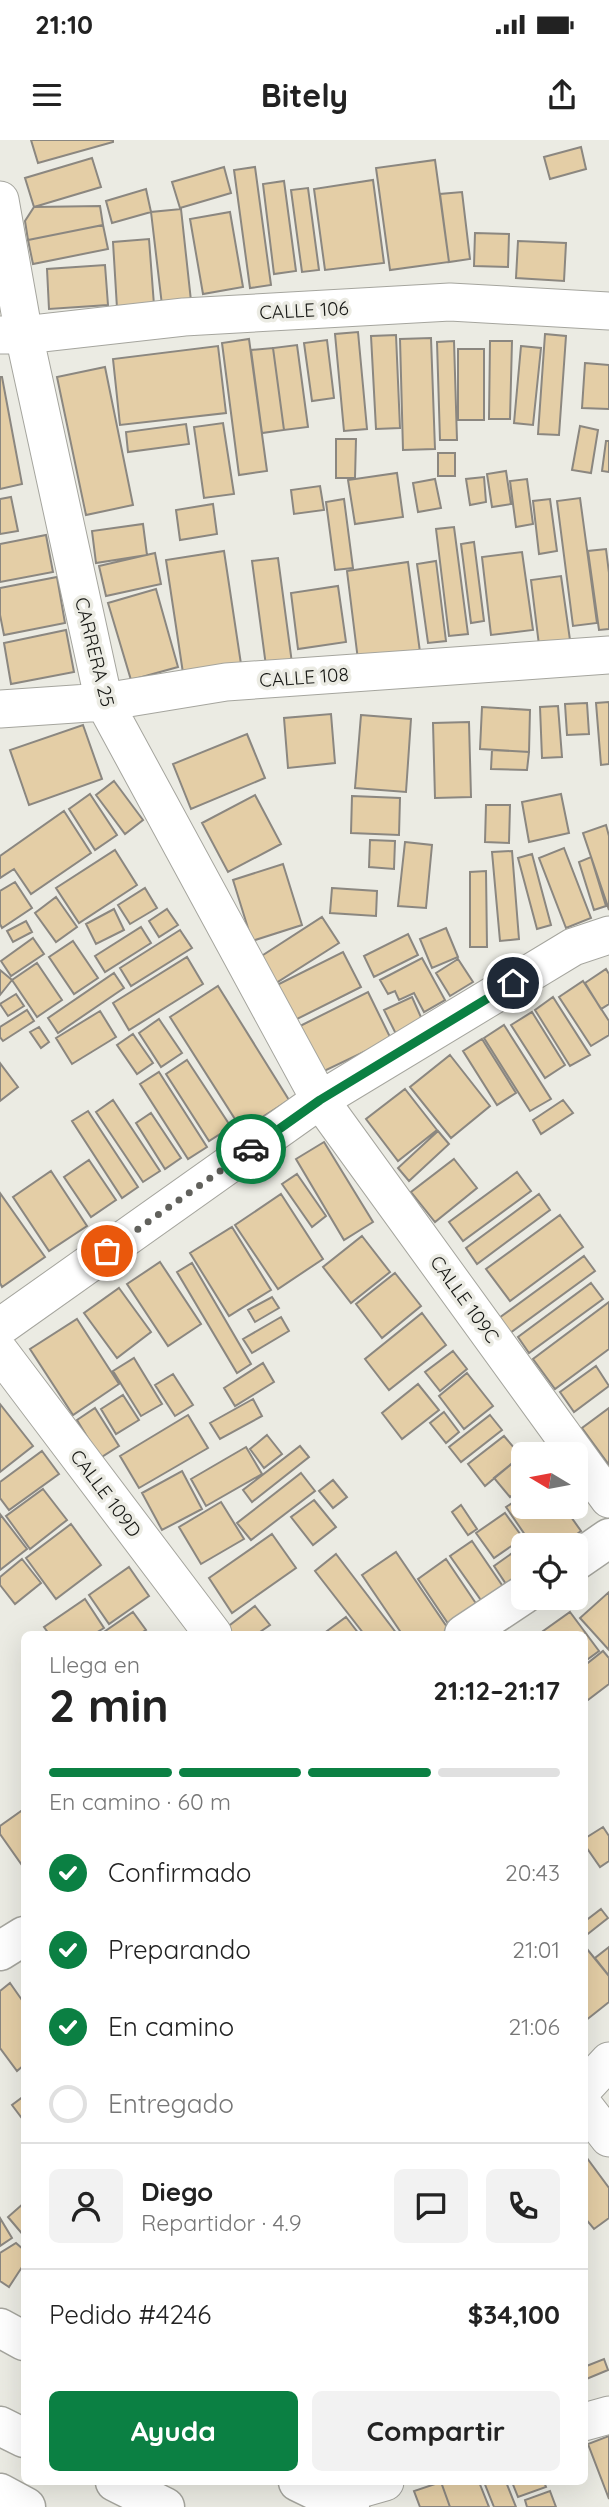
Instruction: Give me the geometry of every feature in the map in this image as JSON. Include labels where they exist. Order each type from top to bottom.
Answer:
[{"type":"main road","points":[[588,1552],[609,1538]]},
{"type":"main road","points":[[469,1631],[511,1603]]},
{"type":"main road","points":[[0,2328],[21,2339]]},
{"type":"main road","points":[[0,2426],[21,2436]]},
{"type":"main road","points":[[121,2485],[165,2507]]},
{"type":"main road","points":[[0,2493],[26,2507]]},
{"type":"street","name":"CARRERA 25","points":[[0,200],[12,335],[104,702],[320,1100]]},
{"type":"street","name":"CALLE 106","points":[[12,335],[184,317],[450,302],[609,311]]},
{"type":"street","name":"CALLE 108","points":[[0,709],[104,702],[226,682],[609,655]]},
{"type":"street","points":[[0,1326],[320,1100],[573,947],[609,935]]},
{"type":"street","name":"CALLE 109C","points":[[320,1100],[609,1499]]},
{"type":"street","name":"CALLE 109D","points":[[0,1352],[210,1631]]},
{"type":"street","points":[[588,2084],[609,2061]]},
{"type":"street","points":[[588,2111],[609,2138]]},
{"type":"street","points":[[588,2421],[609,2414]]},
{"type":"street","points":[[327,2495],[372,2485]]},
{"type":"building","points":[[31,140],[113,140],[113,142],[38,163]]},
{"type":"building","points":[[581,147],[586,169],[550,179],[544,157]]},
{"type":"building","points":[[92,158],[101,187],[34,207],[25,178]]},
{"type":"building","points":[[435,160],[449,262],[390,270],[376,168]]},
{"type":"building","points":[[224,167],[231,193],[180,208],[172,182]]},
{"type":"building","points":[[255,167],[271,285],[250,288],[234,170]]},
{"type":"building","points":[[373,180],[384,263],[325,270],[314,189]]},
{"type":"building","points":[[284,181],[296,271],[274,274],[263,184]]},
{"type":"building","points":[[308,188],[319,270],[302,272],[291,190]]},
{"type":"building","points":[[146,189],[151,212],[112,223],[106,201]]},
{"type":"building","points":[[462,192],[470,259],[449,262],[440,194]]},
{"type":"building","points":[[100,206],[103,225],[28,240],[25,221],[34,207]]},
{"type":"building","points":[[181,209],[191,301],[162,305],[151,212]]},
{"type":"building","points":[[230,212],[243,287],[203,294],[190,219]]},
{"type":"building","points":[[103,225],[108,249],[33,264],[28,240]]},
{"type":"building","points":[[475,233],[509,234],[508,267],[474,266]]},
{"type":"building","points":[[149,239],[154,305],[117,308],[113,242]]},
{"type":"building","points":[[518,241],[566,243],[564,281],[516,278]]},
{"type":"building","points":[[105,265],[108,305],[49,309],[47,269]]},
{"type":"building","points":[[358,332],[367,429],[344,431],[335,334]]},
{"type":"building","points":[[545,334],[566,336],[559,435],[538,434]]},
{"type":"building","points":[[396,335],[400,428],[376,429],[371,336]]},
{"type":"building","points":[[431,338],[435,449],[403,450],[400,339]]},
{"type":"building","points":[[249,339],[267,471],[239,475],[222,343]]},
{"type":"building","points":[[327,340],[334,398],[312,401],[304,343]]},
{"type":"building","points":[[454,341],[457,440],[440,440],[437,342]]},
{"type":"building","points":[[490,341],[512,341],[510,419],[489,419]]},
{"type":"building","points":[[297,345],[308,427],[284,430],[273,348]]},
{"type":"building","points":[[218,346],[226,413],[120,425],[113,359]]},
{"type":"building","points":[[521,346],[541,348],[533,425],[514,423]]},
{"type":"building","points":[[273,348],[284,430],[262,433],[251,350]]},
{"type":"building","points":[[458,349],[484,349],[484,420],[458,420]]},
{"type":"building","points":[[585,363],[609,365],[609,409],[582,408]]},
{"type":"building","points":[[105,367],[133,505],[86,515],[57,377]]},
{"type":"building","points":[[0,377],[22,484],[0,489]]},
{"type":"building","points":[[223,423],[234,494],[204,498],[194,427]]},
{"type":"building","points":[[186,424],[189,444],[128,452],[126,432]]},
{"type":"building","points":[[580,426],[598,430],[591,473],[572,470]]},
{"type":"building","points":[[336,439],[356,439],[355,478],[336,478]]},
{"type":"building","points":[[606,441],[609,441],[609,472],[602,471]]},
{"type":"building","points":[[438,453],[455,453],[455,476],[438,476]]},
{"type":"building","points":[[506,471],[511,504],[492,507],[487,474]]},
{"type":"building","points":[[397,473],[403,517],[355,524],[348,480]]},
{"type":"building","points":[[484,477],[486,502],[470,505],[466,479]]},
{"type":"building","points":[[435,479],[441,508],[418,512],[413,483]]},
{"type":"building","points":[[527,479],[533,524],[516,527],[510,481]]},
{"type":"building","points":[[320,486],[324,510],[294,514],[291,490]]},
{"type":"building","points":[[11,497],[18,531],[0,534],[0,499]]},
{"type":"building","points":[[580,498],[597,623],[573,626],[557,501]]},
{"type":"building","points":[[344,499],[353,568],[335,570],[326,502]]},
{"type":"building","points":[[550,499],[557,551],[539,554],[533,501]]},
{"type":"building","points":[[213,504],[217,534],[180,540],[176,510]]},
{"type":"building","points":[[143,524],[147,555],[96,563],[92,531]]},
{"type":"building","points":[[454,527],[468,634],[449,636],[436,529]]},
{"type":"building","points":[[46,535],[53,572],[0,582],[0,544]]},
{"type":"building","points":[[474,542],[484,621],[471,623],[461,544]]},
{"type":"building","points":[[606,549],[609,629],[599,630],[588,551]]},
{"type":"building","points":[[224,551],[241,664],[183,673],[166,560]]},
{"type":"building","points":[[522,552],[533,630],[491,635],[482,557]]},
{"type":"building","points":[[155,553],[161,584],[106,596],[99,566]]},
{"type":"building","points":[[278,558],[292,663],[266,666],[252,561]]},
{"type":"building","points":[[436,561],[446,641],[428,643],[417,564]]},
{"type":"building","points":[[408,562],[420,652],[358,660],[347,571]]},
{"type":"building","points":[[561,576],[570,640],[539,645],[531,580]]},
{"type":"building","points":[[57,577],[65,623],[4,635],[0,615],[0,588]]},
{"type":"building","points":[[338,586],[346,642],[298,649],[291,593]]},
{"type":"building","points":[[156,589],[178,667],[131,680],[108,603]]},
{"type":"building","points":[[66,630],[74,672],[11,684],[4,643]]},
{"type":"building","points":[[609,702],[609,764],[601,765],[596,703]]},
{"type":"building","points":[[587,703],[589,734],[567,735],[565,704]]},
{"type":"building","points":[[558,706],[562,757],[542,758],[540,707]]},
{"type":"building","points":[[482,707],[530,710],[529,752],[480,749]]},
{"type":"building","points":[[331,714],[335,763],[288,768],[284,718]]},
{"type":"building","points":[[361,715],[411,719],[406,792],[355,788]]},
{"type":"building","points":[[469,722],[471,797],[435,798],[433,723]]},
{"type":"building","points":[[83,725],[102,779],[29,805],[10,750]]},
{"type":"building","points":[[247,734],[265,778],[191,809],[173,764]]},
{"type":"building","points":[[492,750],[529,752],[527,770],[491,769]]},
{"type":"building","points":[[114,781],[143,820],[125,834],[96,795]]},
{"type":"building","points":[[90,794],[117,835],[95,850],[69,809]]},
{"type":"building","points":[[561,794],[569,833],[529,842],[522,802]]},
{"type":"building","points":[[255,795],[281,844],[228,872],[202,823]]},
{"type":"building","points":[[352,796],[400,798],[399,835],[351,833]]},
{"type":"building","points":[[486,805],[510,805],[509,843],[485,842]]},
{"type":"building","points":[[64,811],[91,853],[31,894],[14,869],[0,878],[0,856]]},
{"type":"building","points":[[606,825],[609,836],[609,910],[583,833]]},
{"type":"building","points":[[370,840],[395,841],[394,869],[369,867]]},
{"type":"building","points":[[405,842],[432,845],[426,908],[398,906]]},
{"type":"building","points":[[564,848],[591,918],[566,928],[539,858]]},
{"type":"building","points":[[115,850],[137,885],[79,923],[56,888]]},
{"type":"building","points":[[512,851],[519,939],[500,941],[492,852]]},
{"type":"building","points":[[532,854],[551,925],[537,929],[518,858]]},
{"type":"building","points":[[591,857],[606,906],[594,910],[579,862]]},
{"type":"building","points":[[283,864],[302,925],[252,941],[233,880]]},
{"type":"building","points":[[486,871],[487,947],[470,947],[470,872]]},
{"type":"building","points":[[15,882],[32,908],[2,928],[0,891]]},
{"type":"building","points":[[145,888],[157,908],[130,924],[118,905]]},
{"type":"building","points":[[332,888],[377,891],[376,916],[330,913]]},
{"type":"building","points":[[56,897],[77,927],[56,942],[35,913]]},
{"type":"building","points":[[114,909],[124,930],[96,944],[86,924]]},
{"type":"building","points":[[167,909],[178,925],[159,937],[149,921]]},
{"type":"building","points":[[322,917],[339,943],[276,983],[260,957]]},
{"type":"building","points":[[26,921],[32,932],[13,942],[7,931]]},
{"type":"building","points":[[141,927],[151,943],[105,972],[95,956]]},
{"type":"building","points":[[446,928],[458,957],[432,968],[420,939]]},
{"type":"building","points":[[180,930],[192,948],[131,986],[120,968]]},
{"type":"building","points":[[408,934],[418,955],[374,977],[364,956]]},
{"type":"building","points":[[33,938],[44,954],[11,976],[1,961]]},
{"type":"building","points":[[73,941],[98,978],[74,994],[49,957]]},
{"type":"building","points":[[343,952],[361,987],[291,1022],[273,987]]},
{"type":"building","points":[[187,957],[203,984],[129,1030],[113,1003]]},
{"type":"building","points":[[422,958],[445,1000],[424,1012],[414,993],[399,1000],[395,991],[388,994],[380,980]]},
{"type":"building","points":[[458,959],[473,982],[450,996],[436,973]]},
{"type":"building","points":[[37,963],[62,1000],[37,1017],[12,980]]},
{"type":"building","points":[[606,969],[609,974],[609,1004],[601,1009],[585,983]]},
{"type":"building","points":[[0,970],[12,980],[0,995]]},
{"type":"building","points":[[114,973],[124,988],[58,1033],[48,1018]]},
{"type":"building","points":[[583,981],[609,1021],[609,1035],[591,1046],[559,997]]},
{"type":"building","points":[[218,986],[289,1100],[242,1130],[170,1017]]},
{"type":"building","points":[[368,992],[391,1039],[320,1073],[298,1027]]},
{"type":"building","points":[[16,994],[24,1006],[8,1016],[0,1004]]},
{"type":"building","points":[[412,997],[424,1024],[397,1036],[384,1010]]},
{"type":"building","points":[[553,997],[590,1055],[570,1066],[535,1010]]},
{"type":"building","points":[[27,1010],[34,1021],[3,1041],[0,1027]]},
{"type":"building","points":[[100,1011],[116,1037],[72,1064],[56,1038]]},
{"type":"building","points":[[532,1012],[565,1065],[545,1078],[511,1025]]},
{"type":"building","points":[[159,1019],[182,1053],[161,1067],[139,1033]]},
{"type":"building","points":[[504,1025],[551,1099],[530,1111],[484,1038]]},
{"type":"building","points":[[39,1027],[49,1042],[41,1048],[30,1032]]},
{"type":"building","points":[[133,1034],[153,1063],[137,1074],[117,1045]]},
{"type":"building","points":[[482,1039],[516,1093],[497,1105],[463,1051]]},
{"type":"building","points":[[450,1055],[490,1106],[451,1138],[410,1087]]},
{"type":"building","points":[[187,1060],[231,1127],[209,1141],[166,1074]]},
{"type":"building","points":[[0,1063],[18,1087],[0,1101]]},
{"type":"building","points":[[159,1072],[207,1147],[188,1159],[140,1084]]},
{"type":"building","points":[[405,1089],[437,1130],[398,1161],[366,1119]]},
{"type":"building","points":[[113,1100],[160,1171],[143,1182],[96,1112]]},
{"type":"building","points":[[563,1100],[573,1113],[541,1134],[533,1120]]},
{"type":"building","points":[[88,1111],[138,1187],[122,1198],[72,1121]]},
{"type":"building","points":[[151,1113],[181,1158],[165,1169],[136,1123]]},
{"type":"building","points":[[438,1131],[449,1144],[409,1181],[398,1168]]},
{"type":"building","points":[[324,1142],[373,1222],[344,1240],[296,1159]]},
{"type":"building","points":[[454,1159],[477,1188],[435,1222],[411,1192]]},
{"type":"building","points":[[89,1160],[116,1200],[91,1217],[64,1177]]},
{"type":"building","points":[[51,1171],[87,1226],[49,1251],[13,1197]]},
{"type":"building","points":[[517,1172],[531,1191],[463,1241],[449,1222]]},
{"type":"building","points":[[297,1174],[326,1216],[312,1227],[282,1184]]},
{"type":"building","points":[[0,1193],[45,1257],[2,1287],[0,1283]]},
{"type":"building","points":[[281,1194],[323,1259],[278,1289],[235,1225]]},
{"type":"building","points":[[539,1194],[550,1210],[477,1264],[466,1248]]},
{"type":"building","points":[[560,1215],[583,1247],[510,1301],[486,1269]]},
{"type":"building","points":[[232,1227],[271,1290],[229,1316],[190,1253]]},
{"type":"building","points":[[362,1236],[390,1272],[351,1303],[323,1267]]},
{"type":"building","points":[[584,1256],[595,1271],[510,1333],[499,1318]]},
{"type":"building","points":[[160,1262],[201,1324],[168,1346],[127,1284]]},
{"type":"building","points":[[192,1263],[251,1364],[237,1373],[177,1272]]},
{"type":"building","points":[[395,1273],[421,1306],[382,1338],[356,1304]]},
{"type":"building","points":[[591,1283],[603,1299],[529,1353],[518,1337]]},
{"type":"building","points":[[119,1288],[151,1332],[117,1358],[84,1313]]},
{"type":"building","points":[[272,1297],[279,1308],[255,1322],[248,1310]]},
{"type":"building","points":[[609,1302],[609,1349],[555,1389],[533,1359]]},
{"type":"building","points":[[422,1313],[446,1345],[389,1390],[365,1359]]},
{"type":"building","points":[[281,1317],[289,1331],[252,1353],[243,1339]]},
{"type":"building","points":[[77,1319],[119,1384],[73,1415],[30,1349]]},
{"type":"building","points":[[453,1351],[467,1369],[440,1391],[425,1372]]},
{"type":"building","points":[[134,1358],[162,1404],[141,1416],[113,1371]]},
{"type":"building","points":[[263,1363],[274,1382],[235,1406],[224,1388]]},
{"type":"building","points":[[596,1366],[609,1386],[574,1412],[560,1392]]},
{"type":"building","points":[[467,1373],[493,1406],[464,1429],[439,1396]]},
{"type":"building","points":[[173,1374],[193,1405],[175,1416],[155,1385]]},
{"type":"building","points":[[418,1384],[439,1410],[402,1439],[382,1413]]},
{"type":"building","points":[[123,1395],[139,1420],[116,1434],[101,1409]]},
{"type":"building","points":[[253,1399],[262,1416],[220,1439],[210,1423]]},
{"type":"building","points":[[0,1404],[33,1446],[0,1472]]},
{"type":"building","points":[[95,1408],[119,1446],[100,1458],[77,1420]]},
{"type":"building","points":[[609,1408],[609,1465],[582,1428]]},
{"type":"building","points":[[444,1412],[459,1432],[446,1443],[430,1423]]},
{"type":"building","points":[[188,1415],[208,1448],[139,1488],[120,1456]]},
{"type":"building","points":[[490,1415],[502,1430],[461,1462],[449,1447]]},
{"type":"building","points":[[267,1435],[282,1454],[264,1468],[250,1449]]},
{"type":"building","points":[[504,1436],[511,1444],[511,1464],[485,1486],[468,1464]]},
{"type":"building","points":[[300,1446],[309,1457],[252,1502],[243,1490]]},
{"type":"building","points":[[246,1447],[262,1474],[206,1506],[191,1479]]},
{"type":"building","points":[[42,1451],[59,1474],[9,1510],[0,1498],[0,1482]]},
{"type":"building","points":[[511,1464],[511,1496],[510,1497],[494,1478]]},
{"type":"building","points":[[182,1471],[202,1509],[162,1530],[142,1493]]},
{"type":"building","points":[[301,1473],[315,1491],[251,1540],[237,1523]]},
{"type":"building","points":[[333,1480],[347,1497],[333,1508],[319,1491]]},
{"type":"building","points":[[43,1489],[67,1520],[30,1549],[6,1516]]},
{"type":"building","points":[[314,1500],[336,1527],[313,1545],[291,1517]]},
{"type":"building","points":[[221,1502],[244,1539],[201,1564],[179,1527]]},
{"type":"building","points":[[461,1505],[477,1529],[468,1535],[452,1512]]},
{"type":"building","points":[[505,1513],[519,1533],[511,1533],[511,1546],[494,1558],[476,1533]]},
{"type":"building","points":[[0,1514],[27,1549],[0,1570]]},
{"type":"building","points":[[514,1519],[572,1519],[581,1531],[578,1533],[524,1533]]},
{"type":"building","points":[[71,1524],[101,1565],[56,1599],[26,1558]]},
{"type":"building","points":[[272,1534],[296,1568],[232,1613],[209,1578]]},
{"type":"building","points":[[472,1541],[504,1588],[483,1603],[450,1556]]},
{"type":"building","points":[[396,1552],[449,1630],[400,1631],[362,1575]]},
{"type":"building","points":[[336,1554],[395,1631],[362,1631],[315,1571]]},
{"type":"building","points":[[511,1554],[511,1581],[506,1584],[494,1566]]},
{"type":"building","points":[[22,1559],[41,1583],[15,1604],[0,1585],[0,1577]]},
{"type":"building","points":[[446,1559],[477,1605],[449,1625],[418,1579]]},
{"type":"building","points":[[129,1567],[149,1596],[109,1624],[89,1595]]},
{"type":"building","points":[[609,1592],[609,1650],[580,1618]]},
{"type":"building","points":[[85,1599],[104,1628],[99,1631],[47,1631],[44,1627]]},
{"type":"building","points":[[255,1606],[270,1625],[261,1631],[228,1631],[226,1628]]},
{"type":"building","points":[[133,1612],[146,1630],[144,1631],[105,1631]]},
{"type":"building","points":[[570,1612],[584,1631],[543,1631]]},
{"type":"building","points":[[346,1617],[357,1631],[327,1631]]},
{"type":"building","points":[[588,1636],[599,1651],[588,1659]]},
{"type":"building","points":[[603,1651],[609,1658],[609,1684],[588,1700],[588,1663]]},
{"type":"building","points":[[21,1811],[21,1864],[0,1834],[0,1826]]},
{"type":"building","points":[[603,1827],[609,1836],[609,1861],[600,1867],[588,1850],[588,1836]]},
{"type":"building","points":[[601,1909],[608,1918],[588,1934],[588,1919]]},
{"type":"building","points":[[609,1947],[609,1976],[595,1958]]},
{"type":"building","points":[[588,1950],[609,1976],[609,2002],[588,2019]]},
{"type":"building","points":[[10,1983],[21,1999],[21,2068],[17,2071],[0,2048],[0,1991]]},
{"type":"building","points":[[21,2098],[21,2117],[12,2105]]},
{"type":"building","points":[[588,2159],[609,2188],[609,2218],[594,2229],[588,2222]]},
{"type":"building","points":[[21,2206],[21,2232],[8,2217]]},
{"type":"building","points":[[0,2218],[12,2238],[0,2246]]},
{"type":"building","points":[[16,2243],[21,2247],[21,2269],[9,2287],[0,2281],[0,2253]]},
{"type":"building","points":[[604,2359],[608,2370],[588,2378],[588,2365]]},
{"type":"building","points":[[609,2436],[609,2499],[588,2444]]},
{"type":"building","points":[[432,2485],[442,2485],[450,2507],[420,2507],[414,2491]]},
{"type":"building","points":[[442,2485],[480,2485],[489,2507],[450,2507]]},
{"type":"building","points":[[485,2485],[507,2485],[516,2507],[494,2507]]},
{"type":"building","points":[[513,2485],[546,2487],[518,2497]]},
{"type":"building","points":[[550,2491],[556,2507],[527,2507],[525,2500]]},
{"type":"way so far","points":[[107,1251],[251,1149]]},
{"type":"route","points":[[251,1149],[320,1100],[513,983]]}]
